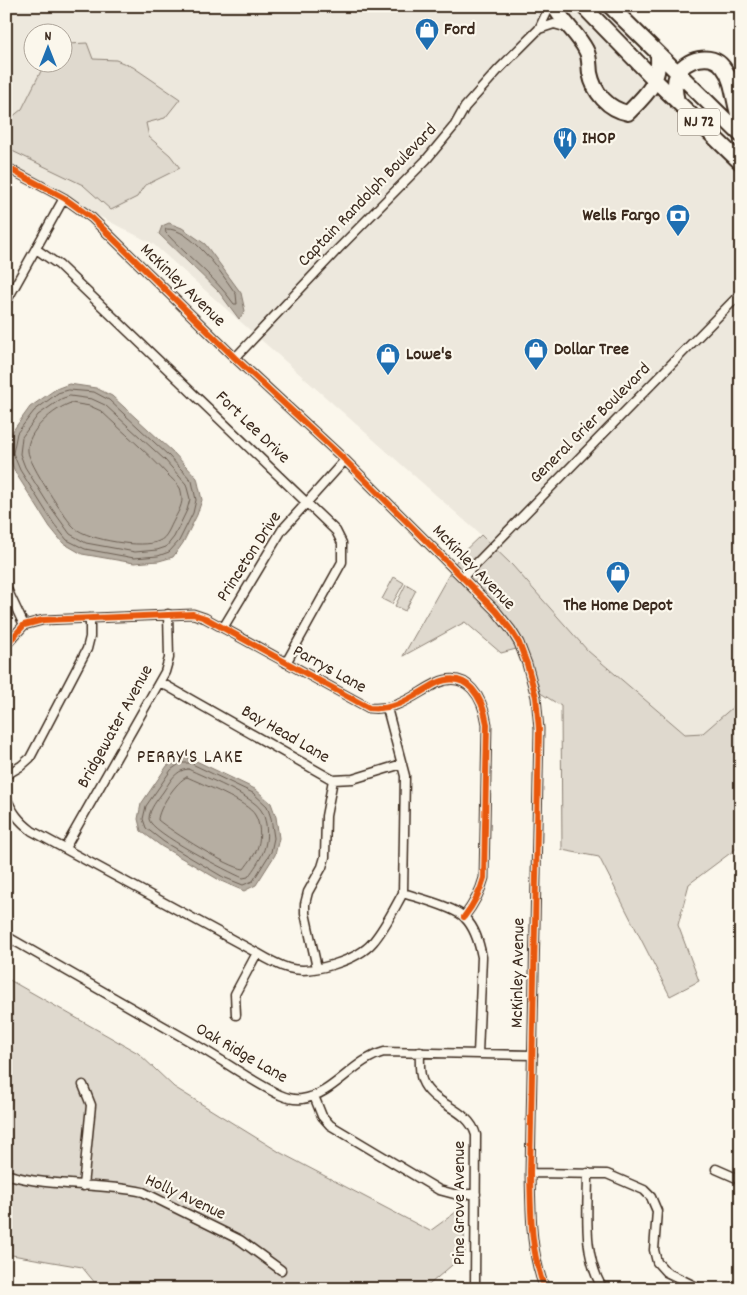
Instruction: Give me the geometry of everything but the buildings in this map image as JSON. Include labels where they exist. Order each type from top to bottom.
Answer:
[{"type":"highway","points":[[554,6],[559,16],[587,51],[592,82],[597,92],[608,106],[618,111],[628,113],[656,81],[659,69],[658,55]]},
{"type":"highway","name":"NJ 72","points":[[583,6],[676,102],[741,163]]},
{"type":"highway","name":"NJ 72","points":[[610,6],[741,135]]},
{"type":"highway","points":[[676,102],[675,87],[677,74],[689,63],[698,59],[715,60],[723,66],[729,77],[741,122]]},
{"type":"street","name":"Captain Randolph Boulevard","points":[[235,358],[338,249],[426,160],[455,125],[465,106],[539,29],[550,6]]},
{"type":"street","points":[[539,29],[554,24],[570,29]]},
{"type":"street","name":"McKinley Avenue","points":[[6,167],[64,198],[92,218],[235,358],[345,460],[463,577],[496,611],[519,643],[528,664],[536,697],[539,729],[530,1173],[531,1220],[535,1256],[545,1289]]},
{"type":"street","points":[[6,302],[64,198]]},
{"type":"street","name":"Fort Lee Drive","points":[[36,249],[59,265],[336,531],[342,543],[342,562],[286,663]]},
{"type":"street","name":"General Grier Boulevard","points":[[463,577],[741,292]]},
{"type":"street","name":"Princeton Drive","points":[[223,628],[273,543],[345,460]]},
{"type":"street","points":[[6,587],[24,624],[6,645]]},
{"type":"street","name":"Bridgewater Avenue","points":[[65,848],[165,672],[168,658],[168,614]]},
{"type":"street","name":"Parrys Lane","points":[[24,624],[44,620],[193,614],[223,628],[369,708],[387,708]]},
{"type":"street","points":[[6,775],[30,758],[87,649],[90,637],[90,618]]},
{"type":"street","points":[[6,797],[19,822],[32,831],[257,954],[289,968],[303,970],[317,968],[352,958],[364,951],[374,940],[403,893],[405,776],[387,708],[437,683],[446,680],[464,682],[472,689],[485,709],[487,724],[484,878],[474,904],[464,917]]},
{"type":"street","name":"Bay Head Lane","points":[[160,682],[333,780],[353,778],[402,764]]},
{"type":"street","points":[[317,968],[305,913],[305,904],[308,892],[322,867],[325,857],[326,816],[333,780]]},
{"type":"street","points":[[403,893],[454,911],[464,917],[474,930],[482,957],[478,1054]]},
{"type":"street","name":"Oak Ridge Lane","points":[[6,936],[280,1095],[296,1099],[314,1096]]},
{"type":"street","points":[[236,1015],[235,994],[257,954]]},
{"type":"street","points":[[476,1194],[454,1194],[439,1190],[347,1136],[324,1119],[314,1096],[373,1056],[388,1052],[533,1054]]},
{"type":"street","name":"Pine Grove Avenue","points":[[420,1052],[421,1075],[428,1090],[465,1117],[475,1130],[477,1141],[475,1289]]},
{"type":"street","points":[[83,1085],[91,1105],[83,1186]]},
{"type":"street","points":[[716,1169],[741,1180]]},
{"type":"street","points":[[530,1173],[612,1175],[644,1190],[651,1197],[656,1211],[654,1250],[657,1262],[666,1272],[701,1289]]},
{"type":"street","points":[[588,1173],[588,1240],[595,1270],[603,1289]]},
{"type":"street","name":"Holly Avenue","points":[[6,1174],[35,1181],[134,1190],[157,1198],[240,1240],[281,1270]]},
{"type":"shaded area","points":[[6,6],[583,6],[741,163],[741,700],[703,734],[685,734],[588,651],[512,565],[481,535],[153,244],[6,168]]},
{"type":"shaded area","points":[[87,43],[93,59],[116,60],[133,67],[180,99],[165,118],[146,123],[149,137],[170,155],[180,168],[144,186],[137,197],[111,210],[83,185],[6,148],[6,122],[22,109],[40,72],[72,72],[72,44]]},
{"type":"shaded area","points":[[481,535],[512,565],[588,651],[685,734],[703,733],[741,700],[741,845],[689,884],[678,925],[699,981],[670,996],[599,857],[562,850],[561,706],[534,689],[520,648],[501,653],[465,622],[403,656],[460,555]]},
{"type":"shaded area","points":[[394,577],[404,583],[392,604],[382,599]]},
{"type":"shaded area","points":[[406,584],[416,590],[405,611],[395,606]]},
{"type":"shaded area","points":[[6,978],[138,1053],[174,1087],[281,1153],[430,1231],[463,1207],[465,1254],[424,1289],[100,1289],[82,1267],[6,1254]]},
{"type":"water","points":[[169,223],[182,228],[205,244],[241,293],[245,311],[239,319],[219,292],[159,234],[162,226]]},
{"type":"water","points":[[69,384],[96,388],[112,396],[173,452],[197,478],[202,500],[183,543],[173,557],[159,561],[134,563],[82,554],[63,543],[50,527],[15,472],[8,454],[12,432],[30,407],[56,389]]},
{"type":"water","points":[[180,758],[190,758],[255,789],[271,803],[276,817],[279,838],[275,855],[256,885],[244,891],[221,881],[161,846],[141,831],[138,819],[141,804],[167,766]]},
{"type":"cycle path","points":[[6,167],[64,198],[92,218],[235,358],[345,460],[496,611],[519,643],[536,697],[539,729],[530,1173],[534,1246],[536,1261],[545,1289]]},
{"type":"cycle path","points":[[6,645],[24,625],[43,620],[193,614],[205,618],[369,708],[396,705],[437,683],[448,680],[457,680],[465,683],[478,696],[487,724],[484,878],[481,889],[464,917]]},
{"type":"place","name":"Ford","points":[[427,51]]},
{"type":"place","name":"IHOP","points":[[565,160]]},
{"type":"place","name":"Wells Fargo","points":[[678,237]]},
{"type":"place","name":"Dollar Tree","points":[[536,371]]},
{"type":"place","name":"Lowe's","points":[[388,376]]},
{"type":"place","name":"The Home Depot","points":[[618,594]]},
{"type":"district","name":"PERRY'S LAKE","points":[[190,758]]}]
